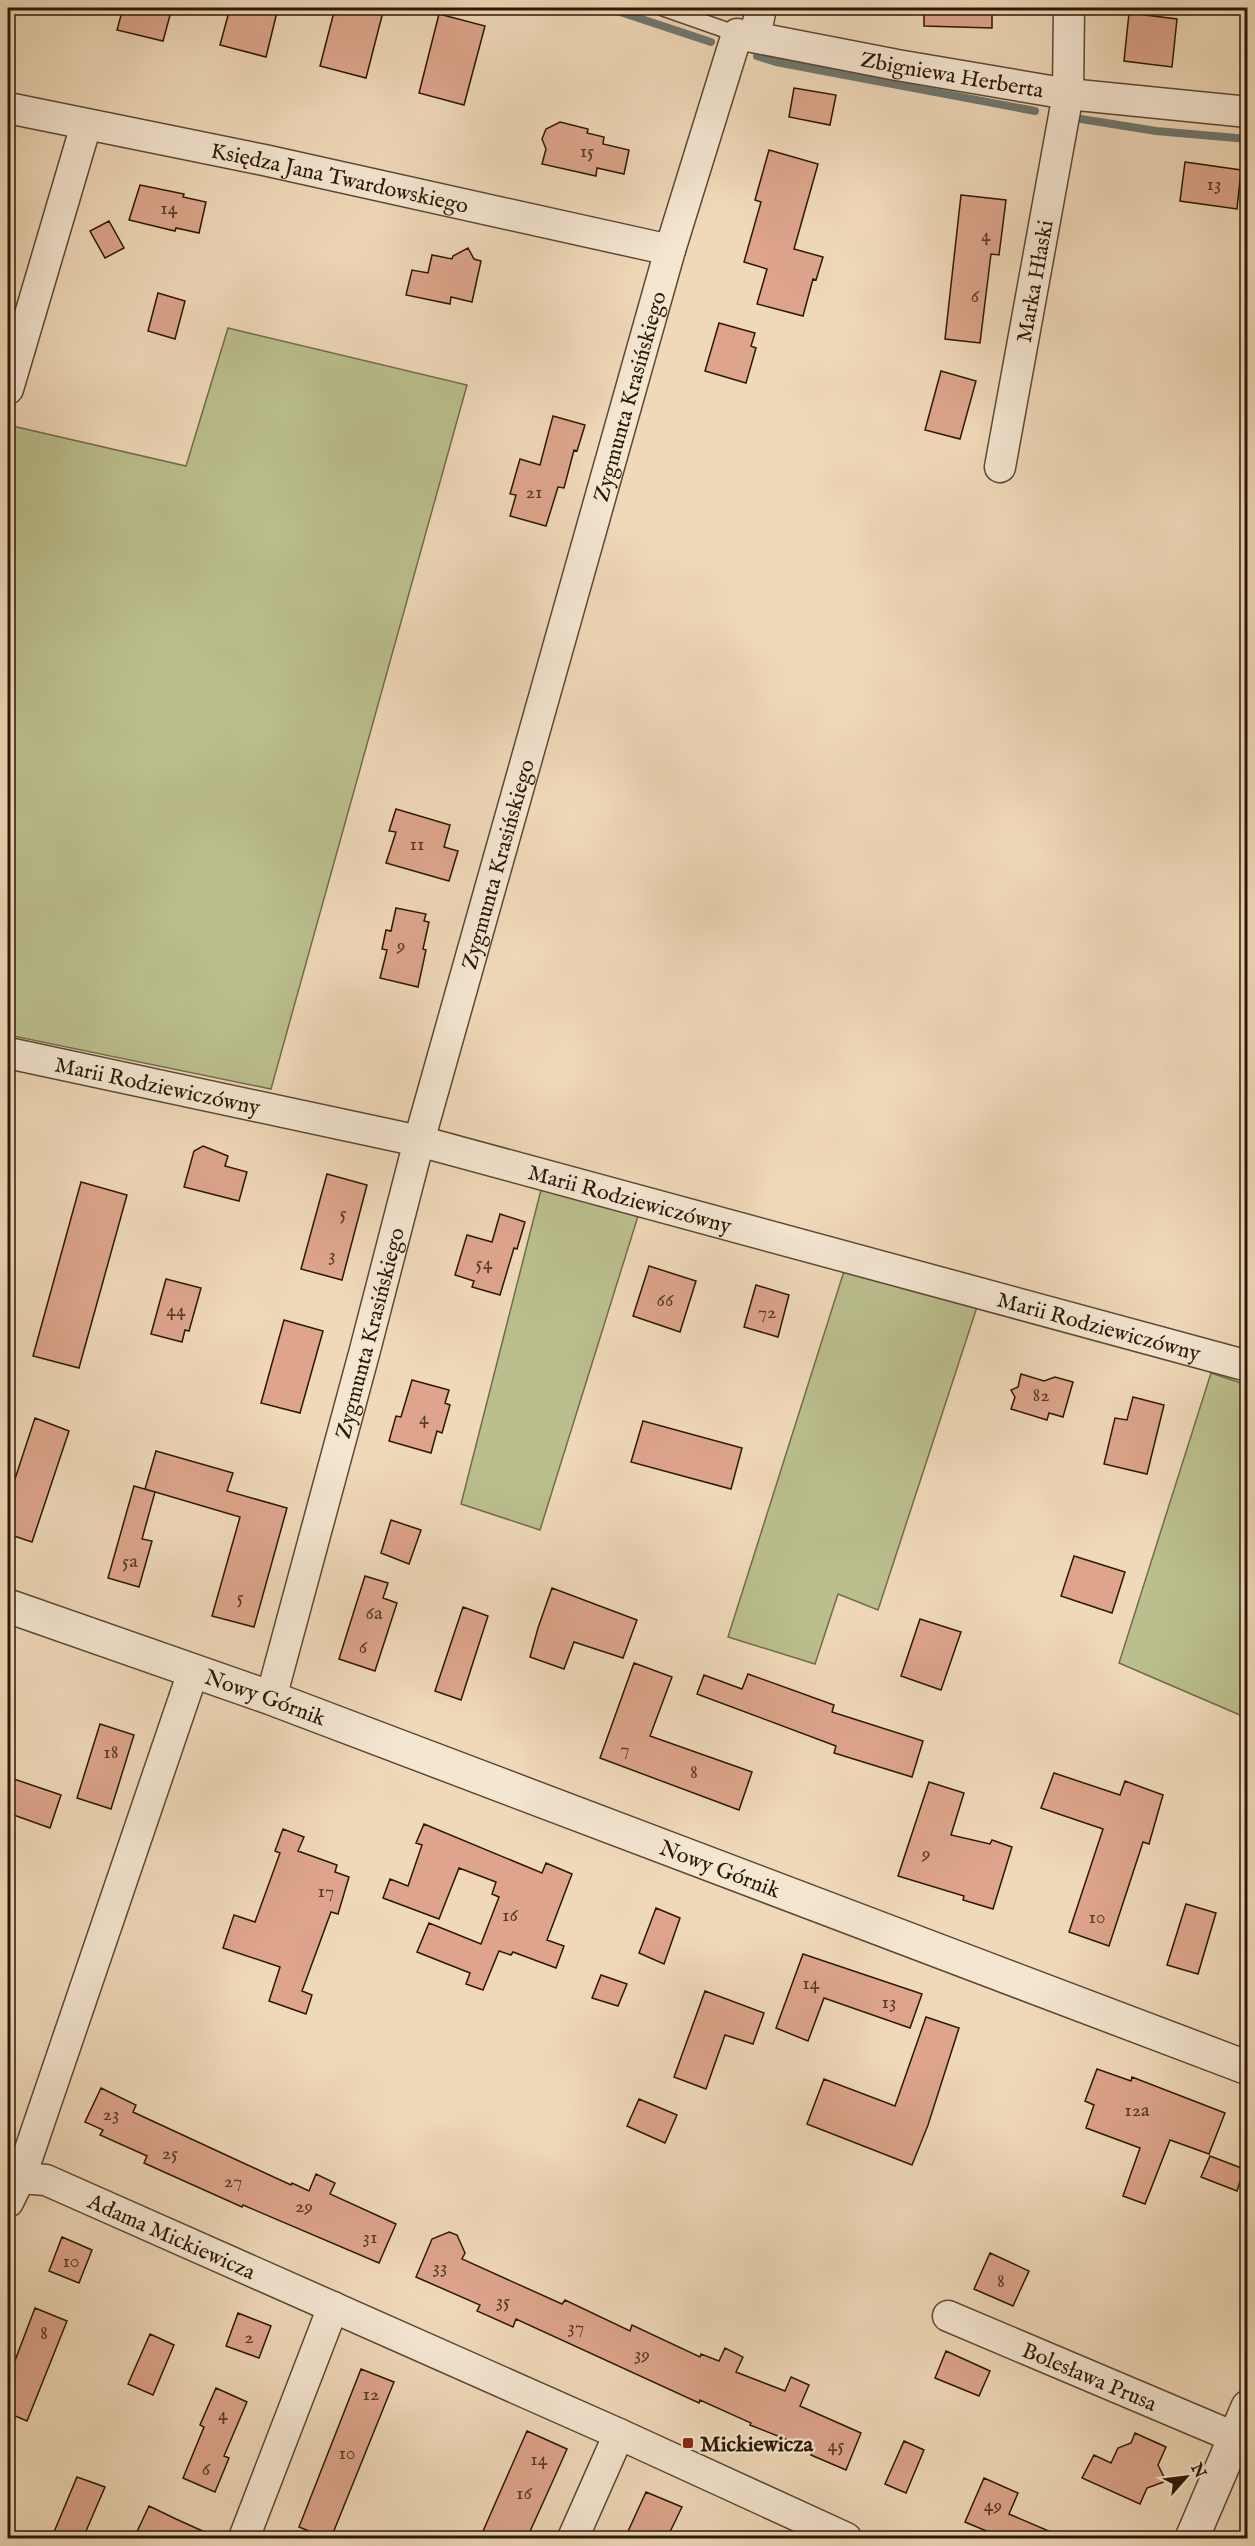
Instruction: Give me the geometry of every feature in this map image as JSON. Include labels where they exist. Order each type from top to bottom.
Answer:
[{"type":"street","name":"Zygmunta Krasińskiego","points":[[271,1698],[419,1141],[670,250],[746,35],[761,8]]},
{"type":"street","name":"Marka Hłaski","points":[[1000,467],[1068,94],[1069,8]]},
{"type":"street","name":"Zbigniewa Herberta","points":[[746,35],[1068,94],[1248,112]]},
{"type":"street","name":"Księdza Jana Twardowskiego","points":[[8,108],[264,160],[670,250]]},
{"type":"street","points":[[8,389],[86,125]]},
{"type":"street","name":"Marii Rodziewiczówny","points":[[8,1053],[419,1141],[1248,1366]]},
{"type":"street","name":"Nowy Górnik","points":[[8,1606],[271,1698],[1248,2068]]},
{"type":"street","name":"Nowy Górnik","points":[[12,2185],[193,1672]]},
{"type":"street","name":"Adama Mickiewicza","points":[[12,2185],[46,2180],[620,2434],[846,2538]]},
{"type":"street","points":[[244,2538],[333,2307]]},
{"type":"street","name":"Bolesława Prusa","points":[[948,2316],[1234,2437]]},
{"type":"street","points":[[1192,2538],[1248,2407]]},
{"type":"street","points":[[573,2538],[620,2434]]},
{"type":"lane","name":"Zbigniewa Herberta","points":[[663,8],[746,35]]},
{"type":"green space","points":[[228,328],[467,385],[271,1089],[8,1035],[8,425],[186,466]]},
{"type":"green space","points":[[542,1186],[639,1213],[540,1530],[461,1504]]},
{"type":"green space","points":[[845,1268],[977,1307],[878,1610],[838,1594],[815,1664],[728,1637]]},
{"type":"green space","points":[[1211,1373],[1247,1385],[1247,1718],[1119,1663]]},
{"type":"building","points":[[123,8],[172,8],[163,41],[117,30]]},
{"type":"building","points":[[230,8],[278,8],[266,57],[220,45]]},
{"type":"building","points":[[335,8],[384,8],[366,78],[320,66]]},
{"type":"building","points":[[924,8],[992,8],[992,28],[924,26]]},
{"type":"building","points":[[1129,13],[1177,19],[1172,67],[1124,61]]},
{"type":"building","points":[[439,14],[485,26],[464,105],[419,93]]},
{"type":"building","points":[[794,88],[836,95],[830,125],[789,117]]},
{"type":"building","points":[[560,122],[588,129],[587,133],[604,137],[603,144],[629,150],[624,174],[597,168],[596,176],[542,164],[546,149],[542,139],[546,129]]},
{"type":"building","points":[[769,150],[818,164],[794,249],[823,257],[816,280],[813,279],[803,316],[757,304],[767,269],[744,262],[761,202],[755,200]]},
{"type":"building","points":[[1185,162],[1241,170],[1237,209],[1180,201]]},
{"type":"building","points":[[140,185],[184,194],[183,197],[206,202],[199,233],[176,228],[175,231],[129,220]]},
{"type":"building","points":[[961,195],[1006,200],[999,255],[991,254],[980,343],[945,339]]},
{"type":"building","points":[[109,221],[124,248],[105,258],[90,231]]},
{"type":"building","points":[[468,248],[474,259],[481,261],[472,302],[451,297],[450,304],[406,295],[412,270],[428,273],[432,255],[452,259],[453,256]]},
{"type":"building","points":[[158,293],[185,301],[175,339],[148,331]]},
{"type":"building","points":[[719,323],[755,333],[751,346],[756,348],[746,383],[705,371]]},
{"type":"building","points":[[941,371],[976,381],[960,439],[925,430]]},
{"type":"building","points":[[553,416],[585,425],[577,451],[574,450],[564,488],[558,487],[546,526],[510,516],[516,495],[510,494],[520,459],[540,465]]},
{"type":"building","points":[[396,809],[450,825],[444,847],[458,851],[449,881],[386,863],[396,832],[389,831]]},
{"type":"building","points":[[396,908],[426,914],[424,921],[429,922],[418,987],[380,978],[387,950],[382,949],[386,930],[391,931]]},
{"type":"building","points":[[203,1146],[228,1156],[225,1166],[247,1172],[239,1201],[184,1187],[194,1151]]},
{"type":"building","points":[[327,1174],[367,1185],[342,1280],[301,1269]]},
{"type":"building","points":[[81,1182],[127,1195],[79,1368],[33,1356]]},
{"type":"building","points":[[500,1214],[525,1222],[517,1249],[514,1248],[500,1295],[472,1287],[474,1281],[455,1275],[467,1235],[492,1242]]},
{"type":"building","points":[[649,1266],[696,1281],[680,1332],[633,1316]]},
{"type":"building","points":[[166,1279],[201,1288],[189,1331],[185,1330],[182,1342],[151,1334]]},
{"type":"building","points":[[756,1285],[789,1295],[778,1337],[744,1327]]},
{"type":"building","points":[[284,1320],[323,1331],[300,1413],[261,1403]]},
{"type":"building","points":[[1021,1374],[1044,1381],[1055,1377],[1073,1382],[1063,1417],[1049,1413],[1047,1420],[1011,1409],[1015,1397],[1011,1390],[1018,1387]]},
{"type":"building","points":[[412,1380],[449,1390],[445,1403],[450,1405],[442,1433],[437,1431],[431,1453],[389,1441],[396,1416],[401,1417]]},
{"type":"building","points":[[1133,1397],[1164,1405],[1147,1474],[1104,1464],[1115,1418],[1127,1420]]},
{"type":"building","points":[[35,1418],[69,1431],[32,1542],[8,1534],[8,1500]]},
{"type":"building","points":[[643,1421],[742,1448],[731,1489],[631,1462]]},
{"type":"building","points":[[156,1451],[233,1473],[227,1491],[287,1508],[254,1627],[212,1616],[240,1517],[145,1489]]},
{"type":"building","points":[[134,1486],[155,1492],[142,1539],[152,1541],[139,1587],[108,1578]]},
{"type":"building","points":[[391,1520],[421,1530],[409,1564],[381,1553]]},
{"type":"building","points":[[1074,1556],[1125,1572],[1112,1613],[1061,1596]]},
{"type":"building","points":[[365,1576],[388,1583],[383,1598],[397,1603],[375,1671],[339,1659]]},
{"type":"building","points":[[552,1588],[637,1620],[623,1658],[574,1642],[564,1669],[530,1657]]},
{"type":"building","points":[[463,1607],[488,1616],[461,1700],[435,1691]]},
{"type":"building","points":[[920,1619],[961,1632],[941,1690],[901,1676]]},
{"type":"building","points":[[634,1663],[672,1677],[650,1736],[752,1772],[739,1810],[600,1758]]},
{"type":"building","points":[[748,1674],[834,1705],[832,1712],[923,1741],[912,1777],[834,1753],[836,1746],[697,1694],[704,1675],[742,1689]]},
{"type":"building","points":[[100,1724],[134,1735],[111,1809],[77,1798]]},
{"type":"building","points":[[1054,1773],[1120,1795],[1125,1781],[1163,1795],[1149,1844],[1143,1842],[1109,1946],[1069,1932],[1103,1829],[1041,1808]]},
{"type":"building","points":[[8,1777],[61,1795],[50,1828],[8,1813]]},
{"type":"building","points":[[929,1782],[964,1793],[951,1835],[990,1844],[992,1840],[1012,1847],[993,1909],[963,1900],[964,1896],[898,1876]]},
{"type":"building","points":[[424,1824],[542,1873],[546,1863],[572,1874],[547,1940],[564,1946],[556,1968],[513,1952],[511,1955],[499,1951],[483,1990],[466,1984],[470,1973],[417,1952],[429,1923],[481,1944],[499,1897],[492,1894],[496,1882],[459,1868],[439,1919],[383,1898],[390,1879],[408,1886],[422,1845],[416,1843]]},
{"type":"building","points":[[283,1829],[304,1837],[298,1851],[337,1865],[335,1872],[349,1877],[338,1914],[331,1912],[302,1991],[312,1995],[306,2014],[269,2001],[280,1967],[223,1948],[234,1915],[255,1922],[280,1853],[275,1851]]},
{"type":"building","points":[[1186,1904],[1216,1913],[1198,1974],[1167,1965]]},
{"type":"building","points":[[656,1908],[680,1918],[664,1964],[639,1953]]},
{"type":"building","points":[[803,1954],[922,1994],[910,2028],[824,1998],[808,2041],[776,2028]]},
{"type":"building","points":[[601,1975],[627,1984],[618,2006],[592,1998]]},
{"type":"building","points":[[705,1991],[764,2013],[753,2044],[725,2035],[706,2089],[674,2077]]},
{"type":"building","points":[[926,2017],[959,2028],[928,2125],[912,2165],[807,2124],[824,2079],[895,2106]]},
{"type":"building","points":[[1097,2069],[1131,2081],[1132,2077],[1225,2113],[1209,2154],[1170,2140],[1145,2204],[1123,2196],[1140,2148],[1086,2128],[1094,2105],[1085,2101]]},
{"type":"building","points":[[101,2088],[136,2105],[133,2112],[291,2185],[292,2183],[309,2191],[316,2174],[335,2183],[330,2194],[396,2224],[379,2263],[243,2205],[242,2207],[144,2163],[147,2156],[100,2135],[103,2130],[85,2122]]},
{"type":"building","points":[[639,2099],[677,2115],[665,2143],[627,2126]]},
{"type":"building","points":[[1210,2156],[1244,2169],[1237,2191],[1201,2177]]},
{"type":"building","points":[[449,2232],[457,2235],[465,2253],[462,2259],[562,2304],[565,2300],[630,2331],[632,2325],[700,2357],[701,2354],[719,2361],[725,2348],[743,2357],[736,2372],[785,2391],[791,2377],[809,2385],[800,2406],[861,2433],[846,2470],[811,2455],[813,2450],[750,2425],[751,2423],[700,2400],[699,2403],[516,2319],[513,2327],[477,2311],[480,2305],[416,2277],[432,2239]]},
{"type":"building","points":[[62,2237],[92,2250],[79,2283],[49,2271]]},
{"type":"building","points":[[990,2253],[1029,2271],[1013,2306],[974,2289]]},
{"type":"building","points":[[35,2308],[67,2321],[27,2421],[8,2413],[8,2379]]},
{"type":"building","points":[[238,2313],[271,2326],[259,2358],[226,2346]]},
{"type":"building","points":[[150,2334],[174,2345],[153,2395],[128,2384]]},
{"type":"building","points":[[946,2351],[990,2371],[979,2396],[935,2378]]},
{"type":"building","points":[[361,2369],[394,2382],[331,2538],[326,2538],[299,2527]]},
{"type":"building","points":[[216,2388],[247,2402],[224,2456],[229,2458],[215,2492],[183,2478],[204,2427],[200,2425]]},
{"type":"building","points":[[527,2431],[567,2449],[527,2538],[480,2538]]},
{"type":"building","points":[[1135,2433],[1166,2447],[1158,2465],[1166,2481],[1147,2488],[1140,2504],[1082,2478],[1094,2455],[1111,2463],[1118,2448],[1131,2443]]},
{"type":"building","points":[[904,2441],[924,2450],[906,2493],[885,2484]]},
{"type":"building","points":[[77,2477],[105,2487],[83,2538],[69,2538],[54,2532]]},
{"type":"building","points":[[984,2478],[1018,2493],[1009,2514],[1065,2538],[1003,2538],[965,2522]]},
{"type":"building","points":[[646,2492],[682,2507],[667,2538],[625,2538]]},
{"type":"building","points":[[149,2506],[176,2519],[218,2538],[134,2538]]},
{"type":"waterway","points":[[608,8],[711,42]]},
{"type":"waterway","points":[[757,56],[776,62],[1035,111]]},
{"type":"waterway","points":[[1081,119],[1156,131],[1248,139]]},
{"type":"place","name":"Mickiewicza","points":[[688,2443]]}]
